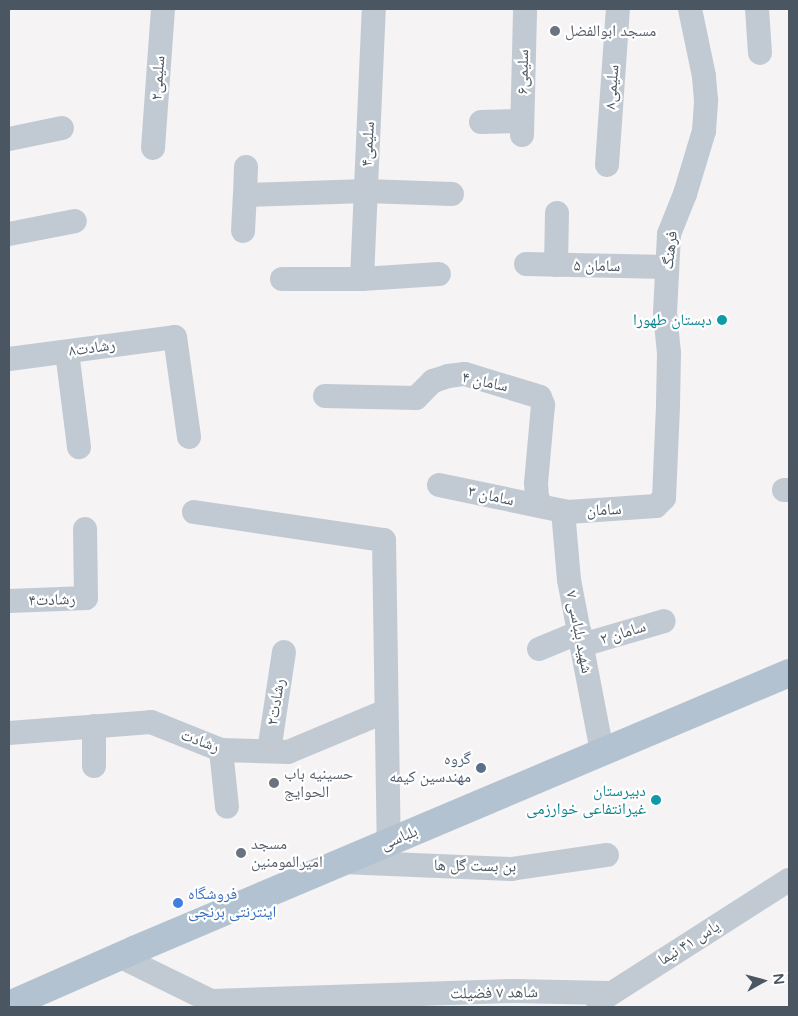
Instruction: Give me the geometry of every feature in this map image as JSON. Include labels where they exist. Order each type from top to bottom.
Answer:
[{"type":"main road","name":"بلباسی","points":[[9,1005],[119,956],[789,673]]},
{"type":"street","name":"سلیمی۲","points":[[153,148],[163,9]]},
{"type":"street","name":"سلیمی۴","points":[[362,279],[374,9]]},
{"type":"street","name":"سلیمی۶","points":[[481,122],[522,128],[525,9]]},
{"type":"street","name":"سلیمی۸","points":[[607,165],[618,9]]},
{"type":"street","name":"فرهنگ","points":[[664,498],[668,404],[666,313],[669,234],[685,194],[704,131],[706,100],[704,76],[690,9]]},
{"type":"street","points":[[757,9],[760,54]]},
{"type":"street","points":[[9,139],[62,128]]},
{"type":"street","points":[[242,231],[246,167]]},
{"type":"street","points":[[245,195],[366,191],[452,194]]},
{"type":"street","points":[[556,265],[557,213]]},
{"type":"street","points":[[9,234],[75,221]]},
{"type":"street","name":"سامان ۵","points":[[526,264],[667,267]]},
{"type":"street","points":[[282,279],[362,279],[438,274]]},
{"type":"street","name":"رشادت۸","points":[[9,359],[175,337],[189,437]]},
{"type":"street","points":[[67,352],[79,447]]},
{"type":"street","name":"سامان ۴","points":[[325,396],[416,398],[433,381],[448,376],[466,374],[540,397],[543,405],[536,483],[537,498],[552,509]]},
{"type":"street","name":"سامان ۳","points":[[439,485],[552,509]]},
{"type":"street","name":"سامان","points":[[552,509],[620,510],[656,506],[664,498]]},
{"type":"street","name":"شهید بلباسی ۷","points":[[552,509],[569,580],[602,752]]},
{"type":"street","points":[[194,512],[384,540],[389,842]]},
{"type":"street","name":"رشادت۴","points":[[9,602],[86,598],[85,529]]},
{"type":"street","name":"سامان ۲","points":[[539,649],[664,621]]},
{"type":"street","name":"رشادت۲","points":[[269,751],[284,652]]},
{"type":"street","name":"رشادت","points":[[9,733],[152,722],[221,750],[288,752],[386,711]]},
{"type":"street","points":[[94,726],[94,766]]},
{"type":"street","points":[[221,750],[227,807]]},
{"type":"street","name":"بن بست گل ها","points":[[342,862],[511,869],[607,855]]},
{"type":"street","name":"یاس ۴۱ نیما","points":[[591,1007],[610,993],[789,880]]},
{"type":"street","name":"شاهد ۷ فضیلت","points":[[119,956],[211,1001],[514,991],[610,993]]},
{"type":"place","name":"مسجد ابوالفضل","points":[[555,31]]},
{"type":"place","name":"دبستان طهورا","points":[[722,320]]},
{"type":"place","name":"گروه مهندسین کیمه","points":[[481,768]]},
{"type":"place","name":"حسینیه باب الحوایج","points":[[274,783]]},
{"type":"place","name":"دبیرستان غیرانتفاعی خوارزمی","points":[[656,800]]},
{"type":"place","name":"مسجد امیرالمومنین","points":[[241,853]]},
{"type":"place","name":"فروشگاه اینترنتی برنجی","points":[[178,903]]}]
